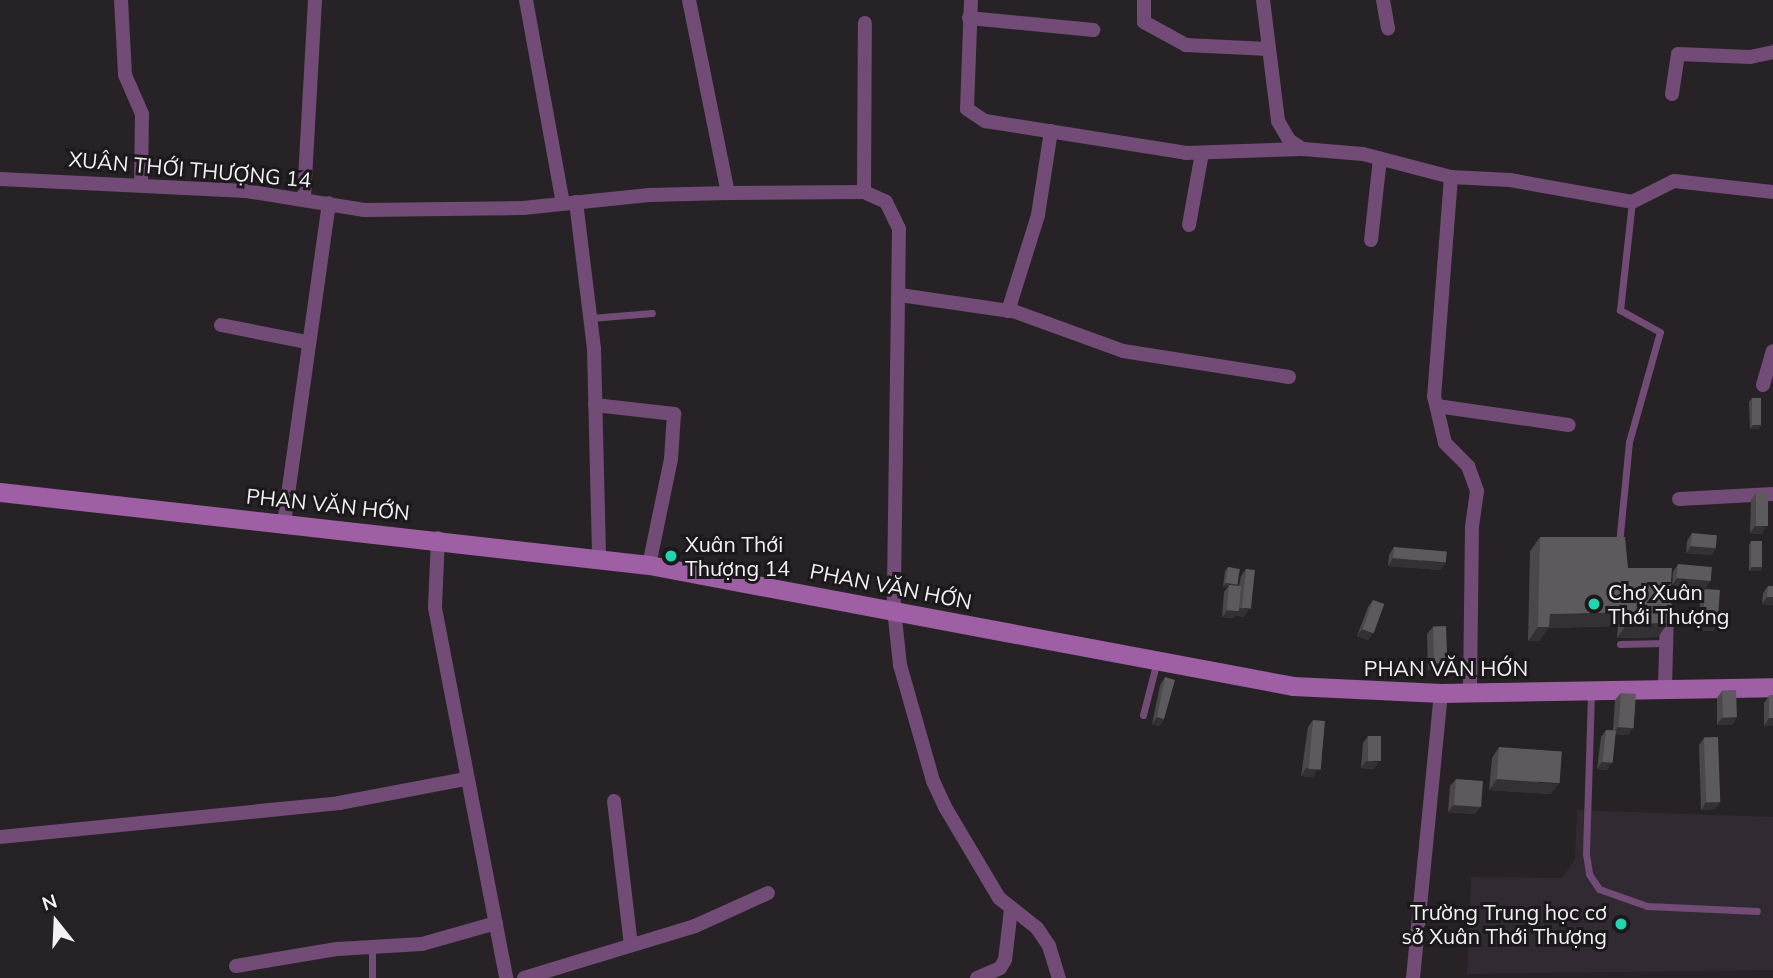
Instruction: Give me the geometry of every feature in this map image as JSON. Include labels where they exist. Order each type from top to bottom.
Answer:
[{"type":"main road","name":"PHAN VĂN HỚN","points":[[0,492],[438,538],[649,565],[894,608],[1293,686],[1441,693],[1773,687]]},
{"type":"street","points":[[121,0],[125,75],[142,114],[141,185]]},
{"type":"street","points":[[303,197],[315,0]]},
{"type":"street","points":[[526,0],[569,203],[590,318],[599,558]]},
{"type":"street","points":[[689,0],[728,193]]},
{"type":"street","points":[[971,0],[967,109],[985,121],[1202,153],[1303,149],[1380,158],[1451,177],[1510,180],[1632,202],[1674,181],[1773,192]]},
{"type":"street","points":[[1144,0],[1144,22],[1186,45],[1268,49]]},
{"type":"street","points":[[1263,0],[1278,121],[1289,140],[1303,149]]},
{"type":"street","points":[[1383,0],[1388,29]]},
{"type":"street","points":[[969,18],[1093,30]]},
{"type":"street","points":[[865,23],[864,192],[886,202],[899,229],[894,608],[901,665],[933,781],[975,863],[1011,909],[1043,937],[1059,978]]},
{"type":"street","points":[[1672,94],[1678,54],[1749,57],[1773,52]]},
{"type":"street","points":[[1007,311],[1038,215],[1051,131]]},
{"type":"street","points":[[1189,225],[1202,153]]},
{"type":"street","points":[[1371,240],[1380,158]]},
{"type":"street","points":[[1451,177],[1437,406],[1446,443],[1468,466],[1477,491],[1472,527],[1470,691]]},
{"type":"street","name":"XUÂN THỚI THƯỢNG 14","points":[[0,178],[303,197],[394,211],[728,193],[864,192]]},
{"type":"street","points":[[285,523],[307,342],[330,203]]},
{"type":"street","points":[[900,295],[1007,311],[1123,351],[1289,377]]},
{"type":"street","points":[[221,325],[307,342]]},
{"type":"street","points":[[1763,384],[1773,351]]},
{"type":"street","points":[[595,405],[674,414],[671,460],[649,565]]},
{"type":"street","points":[[1437,406],[1569,425]]},
{"type":"street","points":[[1679,499],[1773,494]]},
{"type":"street","points":[[438,538],[435,608],[465,779],[480,829],[506,978]]},
{"type":"street","points":[[1665,688],[1668,594]]},
{"type":"street","points":[[1413,978],[1441,693]]},
{"type":"street","points":[[0,837],[339,803],[465,779]]},
{"type":"street","points":[[614,801],[631,944]]},
{"type":"street","points":[[524,978],[695,926],[768,893]]},
{"type":"street","points":[[977,978],[1000,968],[1006,960],[1011,909]]},
{"type":"street","points":[[236,966],[337,949],[422,944],[496,923]]},
{"type":"lane","points":[[1619,559],[1620,494],[1629,442],[1660,332],[1620,310],[1632,202]]},
{"type":"lane","points":[[590,318],[652,313]]},
{"type":"lane","points":[[1620,644],[1665,643]]},
{"type":"lane","points":[[1143,715],[1157,660]]},
{"type":"lane","points":[[1591,689],[1586,854],[1589,874],[1599,889],[1647,906],[1757,911]]},
{"type":"lane","points":[[372,949],[372,978]]},
{"type":"shaded area","name":"Trường Trung học cơ sở Xuân Thới Thượng","points":[[1577,810],[1773,817],[1773,970],[1467,974],[1471,877],[1562,878],[1575,859]]},
{"type":"building","points":[[1752,398],[1761,398],[1761,425],[1752,425]]},
{"type":"building","points":[[1756,493],[1768,493],[1768,526],[1756,526]]},
{"type":"building","points":[[1692,533],[1717,535],[1716,548],[1691,546]]},
{"type":"building","name":"Chợ Xuân Thới Thượng","points":[[1540,537],[1625,537],[1628,568],[1672,568],[1668,623],[1627,624],[1628,612],[1550,614],[1549,627],[1538,627]]},
{"type":"building","points":[[1751,541],[1762,541],[1762,567],[1751,567]]},
{"type":"building","points":[[1394,547],[1447,552],[1446,563],[1393,558]]},
{"type":"building","points":[[1678,564],[1712,567],[1711,581],[1677,578]]},
{"type":"building","points":[[1228,567],[1240,569],[1237,585],[1225,583]]},
{"type":"building","points":[[1246,569],[1255,570],[1251,609],[1242,608]]},
{"type":"building","points":[[1229,585],[1241,586],[1239,611],[1227,610]]},
{"type":"building","points":[[1768,586],[1773,586],[1773,597],[1767,597]]},
{"type":"building","points":[[1705,589],[1720,590],[1718,624],[1703,623]]},
{"type":"building","points":[[1373,600],[1384,604],[1374,633],[1362,629]]},
{"type":"building","points":[[1433,626],[1446,626],[1447,663],[1434,663]]},
{"type":"building","points":[[1165,677],[1175,680],[1164,719],[1157,717]]},
{"type":"building","points":[[1722,690],[1736,690],[1737,717],[1723,717]]},
{"type":"building","points":[[1621,693],[1636,694],[1634,728],[1619,727]]},
{"type":"building","points":[[1769,695],[1773,695],[1773,718],[1769,718]]},
{"type":"building","points":[[1313,720],[1325,721],[1321,770],[1309,769]]},
{"type":"building","points":[[1606,730],[1616,731],[1613,763],[1603,762]]},
{"type":"building","points":[[1368,736],[1381,736],[1381,761],[1368,761]]},
{"type":"building","points":[[1704,737],[1718,737],[1720,802],[1706,802]]},
{"type":"building","points":[[1499,747],[1562,751],[1560,783],[1497,779]]},
{"type":"building","points":[[1456,779],[1483,781],[1481,807],[1454,805]]},
{"type":"place","name":"Xuân Thới Thượng 14","points":[[671,556]]},
{"type":"place","name":"Chợ Xuân Thới Thượng","points":[[1594,604]]},
{"type":"place","name":"Trường Trung học cơ sở Xuân Thới Thượng","points":[[1621,924]]}]
